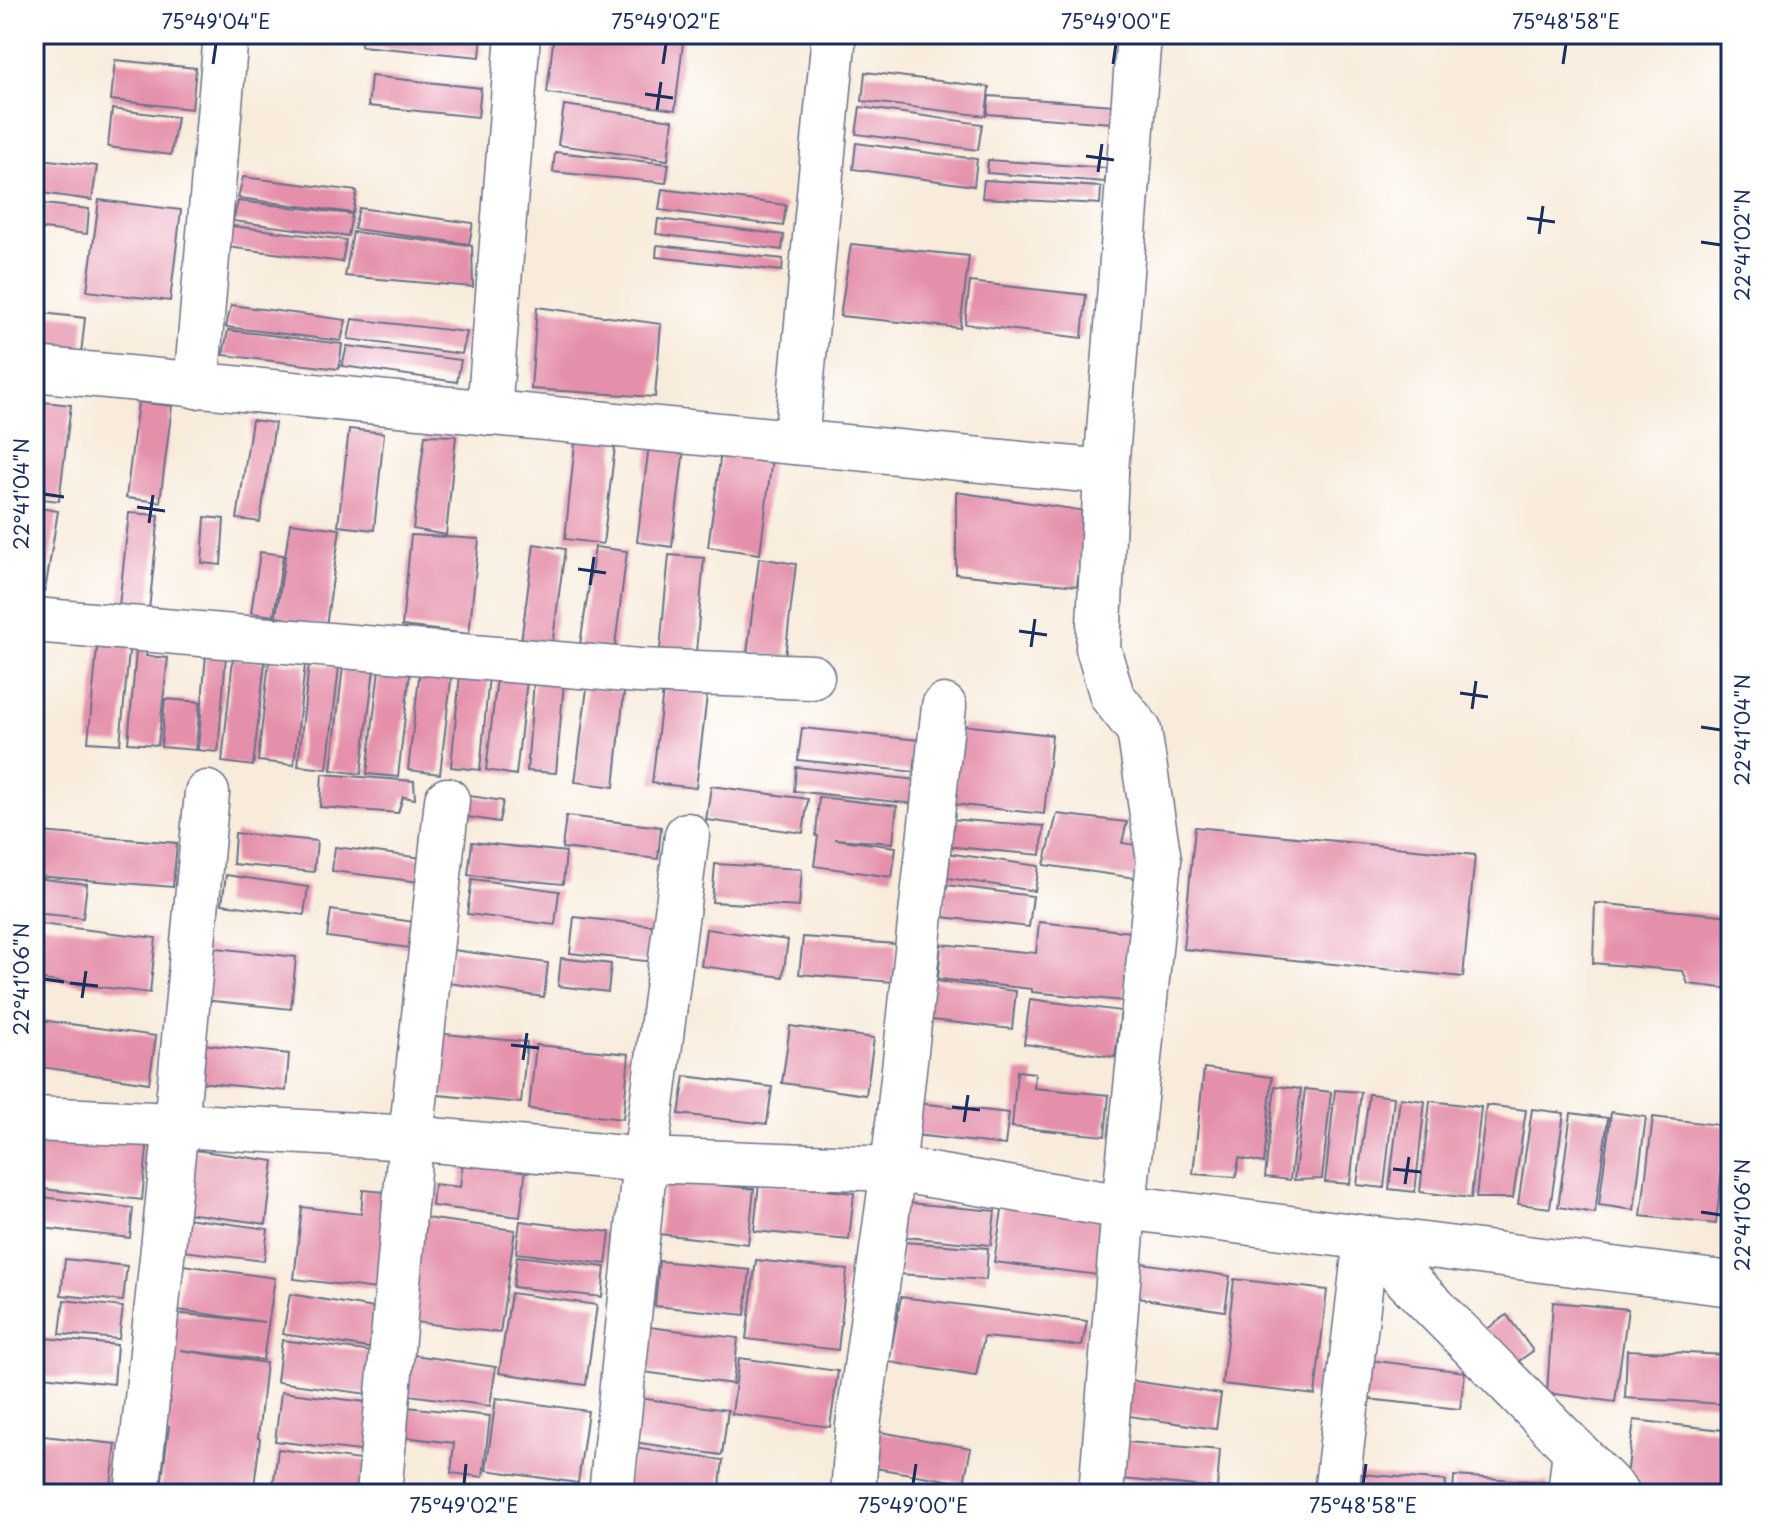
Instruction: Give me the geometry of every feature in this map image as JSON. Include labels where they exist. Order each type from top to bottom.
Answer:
[{"type":"street","points":[[196,386],[226,34]]},
{"type":"street","points":[[489,413],[518,34]]},
{"type":"street","points":[[796,442],[834,34]]},
{"type":"street","points":[[1101,1494],[1124,1207],[1159,860],[1139,730],[1112,696],[1098,648],[1106,472],[1139,34]]},
{"type":"street","points":[[34,369],[1106,472]]},
{"type":"street","points":[[34,620],[639,671],[812,677]]},
{"type":"street","points":[[853,1494],[858,1426],[893,1169],[944,706]]},
{"type":"street","points":[[137,1494],[207,793]]},
{"type":"street","points":[[379,1494],[411,1138],[447,800]]},
{"type":"street","points":[[611,1494],[645,1160],[687,835]]},
{"type":"street","points":[[34,1119],[411,1138],[645,1160],[893,1169],[1124,1207],[1731,1284]]},
{"type":"street","points":[[1366,1238],[1618,1494]]},
{"type":"street","points":[[1336,1494],[1366,1238]]},
{"type":"street","points":[[1570,1494],[1575,1450]]},
{"type":"building","points":[[362,34],[482,34],[480,57],[361,46]]},
{"type":"building","points":[[554,34],[684,34],[675,110],[547,93]]},
{"type":"building","points":[[115,60],[196,68],[192,109],[111,100]]},
{"type":"building","points":[[865,72],[989,87],[986,116],[862,101]]},
{"type":"building","points":[[371,76],[481,88],[478,117],[368,106]]},
{"type":"building","points":[[989,96],[1113,105],[1112,123],[987,114]]},
{"type":"building","points":[[564,105],[673,120],[668,160],[558,145]]},
{"type":"building","points":[[860,107],[982,124],[978,150],[856,134]]},
{"type":"building","points":[[112,109],[177,117],[171,155],[108,147]]},
{"type":"building","points":[[856,143],[977,159],[974,186],[853,169]]},
{"type":"building","points":[[555,152],[669,164],[666,183],[553,172]]},
{"type":"building","points":[[34,158],[97,166],[92,200],[34,192]]},
{"type":"building","points":[[988,160],[1106,168],[1105,182],[987,173]]},
{"type":"building","points":[[243,177],[357,191],[353,213],[238,198]]},
{"type":"building","points":[[984,180],[1101,187],[1100,204],[982,198]]},
{"type":"building","points":[[662,189],[786,205],[783,226],[659,210]]},
{"type":"building","points":[[99,200],[181,210],[170,301],[87,291]]},
{"type":"building","points":[[238,201],[352,214],[348,236],[233,221]]},
{"type":"building","points":[[34,203],[89,209],[87,234],[34,228]]},
{"type":"building","points":[[359,208],[473,223],[469,244],[354,229]]},
{"type":"building","points":[[658,219],[784,235],[782,250],[656,234]]},
{"type":"building","points":[[232,226],[346,240],[342,262],[227,247]]},
{"type":"building","points":[[353,232],[472,246],[473,287],[345,276]]},
{"type":"building","points":[[851,244],[969,256],[960,328],[840,316]]},
{"type":"building","points":[[657,245],[783,259],[782,271],[656,257]]},
{"type":"building","points":[[970,282],[1086,295],[1082,338],[965,324]]},
{"type":"building","points":[[231,305],[346,320],[341,341],[226,327]]},
{"type":"building","points":[[537,307],[661,324],[655,397],[531,389]]},
{"type":"building","points":[[34,312],[85,318],[81,354],[34,348]]},
{"type":"building","points":[[352,319],[467,332],[462,354],[348,339]]},
{"type":"building","points":[[228,330],[342,344],[339,369],[223,355]]},
{"type":"building","points":[[347,346],[461,360],[457,382],[342,366]]},
{"type":"building","points":[[34,401],[71,405],[59,501],[34,498]]},
{"type":"building","points":[[138,402],[172,406],[160,502],[126,498]]},
{"type":"building","points":[[252,420],[275,423],[260,522],[237,519]]},
{"type":"building","points":[[349,429],[384,433],[374,530],[338,526]]},
{"type":"building","points":[[576,434],[616,439],[603,544],[565,539]]},
{"type":"building","points":[[425,435],[456,436],[446,535],[413,529]]},
{"type":"building","points":[[649,445],[684,449],[672,547],[637,542]]},
{"type":"building","points":[[721,452],[772,458],[760,554],[708,547]]},
{"type":"building","points":[[956,492],[1086,511],[1077,586],[956,574]]},
{"type":"building","points":[[34,507],[58,511],[45,591],[34,589]]},
{"type":"building","points":[[129,513],[159,515],[149,610],[119,606]]},
{"type":"building","points":[[205,517],[224,519],[221,565],[202,563]]},
{"type":"building","points":[[290,523],[340,529],[326,626],[276,617]]},
{"type":"building","points":[[411,535],[479,539],[469,634],[402,626]]},
{"type":"building","points":[[534,544],[565,549],[552,646],[521,641]]},
{"type":"building","points":[[595,547],[627,551],[614,654],[579,651]]},
{"type":"building","points":[[260,552],[283,555],[274,616],[251,613]]},
{"type":"building","points":[[669,555],[704,558],[696,653],[660,649]]},
{"type":"building","points":[[759,558],[796,564],[785,657],[747,653]]},
{"type":"building","points":[[98,639],[130,642],[120,744],[88,742]]},
{"type":"building","points":[[137,640],[149,642],[146,656],[168,658],[158,745],[128,743]]},
{"type":"building","points":[[206,654],[226,656],[218,752],[198,750]]},
{"type":"building","points":[[233,658],[265,662],[253,766],[222,762]]},
{"type":"building","points":[[269,661],[305,665],[294,765],[258,761]]},
{"type":"building","points":[[309,664],[339,667],[327,769],[298,766]]},
{"type":"building","points":[[343,666],[374,669],[361,774],[331,770]]},
{"type":"building","points":[[379,669],[410,673],[398,777],[367,774]]},
{"type":"building","points":[[420,669],[452,672],[440,774],[408,770]]},
{"type":"building","points":[[460,674],[489,676],[480,770],[451,767]]},
{"type":"building","points":[[665,674],[709,679],[696,788],[652,783]]},
{"type":"building","points":[[497,677],[527,680],[516,775],[486,770]]},
{"type":"building","points":[[534,680],[564,682],[556,773],[527,771]]},
{"type":"building","points":[[587,688],[624,692],[614,787],[575,782]]},
{"type":"building","points":[[165,699],[200,702],[196,750],[161,747]]},
{"type":"building","points":[[962,725],[1052,735],[1044,814],[953,804]]},
{"type":"building","points":[[802,728],[919,740],[915,772],[798,760]]},
{"type":"building","points":[[796,767],[917,780],[915,804],[794,791]]},
{"type":"building","points":[[322,774],[414,781],[415,799],[403,797],[398,813],[320,807]]},
{"type":"building","points":[[711,786],[808,799],[803,833],[706,820]]},
{"type":"building","points":[[464,795],[503,801],[499,822],[461,816]]},
{"type":"building","points":[[819,797],[897,806],[893,843],[835,839],[896,847],[892,877],[814,866]]},
{"type":"building","points":[[1057,814],[1127,822],[1122,843],[1142,846],[1135,878],[1044,865]]},
{"type":"building","points":[[566,816],[661,827],[658,859],[562,848]]},
{"type":"building","points":[[948,819],[1044,826],[1041,855],[945,846]]},
{"type":"building","points":[[1195,827],[1475,855],[1463,977],[1183,949]]},
{"type":"building","points":[[40,832],[177,843],[173,887],[36,876]]},
{"type":"building","points":[[235,833],[317,841],[314,872],[233,864]]},
{"type":"building","points":[[472,842],[566,852],[563,884],[468,875]]},
{"type":"building","points":[[335,847],[423,858],[420,882],[332,871]]},
{"type":"building","points":[[939,852],[1039,866],[1035,891],[935,876]]},
{"type":"building","points":[[715,864],[802,869],[799,907],[712,902]]},
{"type":"building","points":[[226,875],[308,887],[304,915],[222,904]]},
{"type":"building","points":[[34,878],[87,884],[83,918],[34,913]]},
{"type":"building","points":[[472,879],[559,891],[555,925],[467,914]]},
{"type":"building","points":[[947,885],[1033,896],[1029,927],[943,917]]},
{"type":"building","points":[[1595,903],[1731,916],[1731,989],[1688,984],[1683,971],[1593,963]]},
{"type":"building","points":[[331,910],[414,922],[410,948],[327,937]]},
{"type":"building","points":[[574,917],[658,926],[655,962],[570,953]]},
{"type":"building","points":[[1039,922],[1131,932],[1123,1001],[938,979],[941,944],[1036,953]]},
{"type":"building","points":[[40,924],[156,938],[150,993],[34,979]]},
{"type":"building","points":[[706,929],[788,940],[783,977],[701,966]]},
{"type":"building","points":[[803,937],[896,944],[893,982],[799,974]]},
{"type":"building","points":[[200,946],[296,957],[291,1009],[194,999]]},
{"type":"building","points":[[453,950],[548,963],[544,997],[448,983]]},
{"type":"building","points":[[561,958],[611,964],[608,992],[558,986]]},
{"type":"building","points":[[928,980],[1016,991],[1012,1029],[923,1019]]},
{"type":"building","points":[[1030,999],[1121,1011],[1115,1057],[1024,1044]]},
{"type":"building","points":[[34,1019],[156,1036],[149,1083],[34,1066]]},
{"type":"building","points":[[790,1026],[874,1038],[866,1095],[782,1083]]},
{"type":"building","points":[[425,1032],[527,1042],[521,1103],[418,1093]]},
{"type":"building","points":[[193,1043],[289,1054],[286,1091],[189,1081]]},
{"type":"building","points":[[536,1045],[629,1054],[623,1119],[529,1109]]},
{"type":"building","points":[[1204,1068],[1272,1077],[1264,1163],[1239,1158],[1236,1177],[1193,1174]]},
{"type":"building","points":[[1017,1071],[1035,1073],[1034,1088],[1109,1095],[1105,1136],[1012,1127]]},
{"type":"building","points":[[685,1076],[772,1087],[767,1124],[679,1114]]},
{"type":"building","points":[[1275,1086],[1301,1089],[1290,1180],[1265,1177]]},
{"type":"building","points":[[1305,1089],[1331,1092],[1322,1179],[1294,1180]]},
{"type":"building","points":[[1335,1090],[1361,1092],[1350,1184],[1325,1182]]},
{"type":"building","points":[[1369,1094],[1394,1097],[1384,1188],[1357,1185]]},
{"type":"building","points":[[1400,1098],[1425,1101],[1415,1192],[1389,1189]]},
{"type":"building","points":[[1430,1101],[1481,1107],[1471,1198],[1420,1192]]},
{"type":"building","points":[[917,1103],[1009,1113],[1005,1145],[914,1135]]},
{"type":"building","points":[[1486,1105],[1526,1110],[1513,1198],[1476,1198]]},
{"type":"building","points":[[1532,1109],[1564,1113],[1550,1208],[1518,1204]]},
{"type":"building","points":[[1611,1112],[1646,1117],[1634,1210],[1599,1205]]},
{"type":"building","points":[[1571,1113],[1608,1118],[1595,1213],[1558,1207]]},
{"type":"building","points":[[1653,1117],[1727,1126],[1716,1224],[1641,1216]]},
{"type":"building","points":[[34,1126],[148,1138],[142,1200],[34,1188]]},
{"type":"building","points":[[187,1149],[274,1161],[266,1224],[179,1212]]},
{"type":"building","points":[[463,1160],[526,1167],[520,1217],[432,1206],[434,1184],[460,1187]]},
{"type":"building","points":[[665,1179],[754,1189],[748,1244],[659,1234]]},
{"type":"building","points":[[759,1183],[854,1193],[849,1240],[754,1231]]},
{"type":"building","points":[[363,1190],[396,1193],[385,1290],[294,1279],[302,1207],[361,1214]]},
{"type":"building","points":[[34,1196],[133,1208],[130,1238],[34,1227]]},
{"type":"building","points":[[898,1202],[995,1211],[991,1245],[895,1236]]},
{"type":"building","points":[[1003,1204],[1103,1220],[1098,1275],[994,1262]]},
{"type":"building","points":[[411,1216],[515,1230],[500,1333],[399,1320]]},
{"type":"building","points":[[178,1217],[268,1229],[264,1261],[174,1250]]},
{"type":"building","points":[[520,1221],[610,1232],[606,1264],[516,1253]]},
{"type":"building","points":[[902,1242],[988,1248],[986,1280],[899,1274]]},
{"type":"building","points":[[517,1256],[605,1267],[602,1297],[513,1287]]},
{"type":"building","points":[[65,1259],[127,1266],[123,1301],[61,1295]]},
{"type":"building","points":[[756,1260],[847,1270],[838,1350],[746,1339]]},
{"type":"building","points":[[659,1261],[750,1270],[745,1315],[655,1306]]},
{"type":"building","points":[[1128,1261],[1230,1276],[1225,1311],[1123,1296]]},
{"type":"building","points":[[183,1265],[275,1278],[263,1360],[180,1350],[266,1363],[253,1494],[160,1494],[169,1426],[165,1425],[171,1386],[167,1385],[174,1313],[264,1322],[177,1310]]},
{"type":"building","points":[[1234,1279],[1327,1290],[1315,1395],[1222,1384]]},
{"type":"building","points":[[511,1293],[597,1305],[586,1385],[499,1373]]},
{"type":"building","points":[[290,1294],[386,1310],[380,1350],[283,1334]]},
{"type":"building","points":[[901,1297],[1087,1321],[1082,1346],[984,1337],[976,1376],[889,1362]]},
{"type":"building","points":[[64,1300],[123,1307],[119,1339],[60,1334]]},
{"type":"building","points":[[1553,1302],[1628,1309],[1615,1402],[1547,1393]]},
{"type":"building","points":[[1507,1315],[1533,1351],[1506,1370],[1480,1334]]},
{"type":"building","points":[[649,1327],[738,1338],[733,1384],[643,1372]]},
{"type":"building","points":[[34,1337],[117,1345],[114,1384],[34,1375]]},
{"type":"building","points":[[282,1340],[381,1353],[375,1395],[277,1382]]},
{"type":"building","points":[[1627,1350],[1726,1355],[1723,1404],[1625,1398]]},
{"type":"building","points":[[400,1353],[496,1367],[490,1406],[394,1393]]},
{"type":"building","points":[[739,1358],[838,1371],[830,1427],[732,1414]]},
{"type":"building","points":[[1361,1359],[1465,1372],[1460,1409],[1358,1398]]},
{"type":"building","points":[[1121,1379],[1221,1394],[1216,1429],[1116,1414]]},
{"type":"building","points":[[281,1392],[374,1403],[368,1452],[275,1441]]},
{"type":"building","points":[[496,1398],[588,1411],[578,1483],[486,1470]]},
{"type":"building","points":[[639,1398],[728,1410],[722,1455],[633,1442]]},
{"type":"building","points":[[398,1406],[490,1416],[483,1477],[451,1473],[454,1443],[394,1436]]},
{"type":"building","points":[[1634,1420],[1731,1431],[1725,1494],[1626,1484]]},
{"type":"building","points":[[869,1430],[971,1448],[964,1483],[863,1466]]},
{"type":"building","points":[[34,1435],[116,1444],[110,1494],[34,1494]]},
{"type":"building","points":[[1115,1441],[1220,1450],[1217,1488],[1112,1478]]},
{"type":"building","points":[[632,1448],[723,1460],[719,1494],[626,1494]]},
{"type":"building","points":[[278,1449],[367,1461],[363,1494],[272,1494]]},
{"type":"building","points":[[1360,1474],[1446,1481],[1445,1494],[1358,1494]]},
{"type":"building","points":[[1454,1476],[1548,1482],[1547,1494],[1453,1494]]}]
